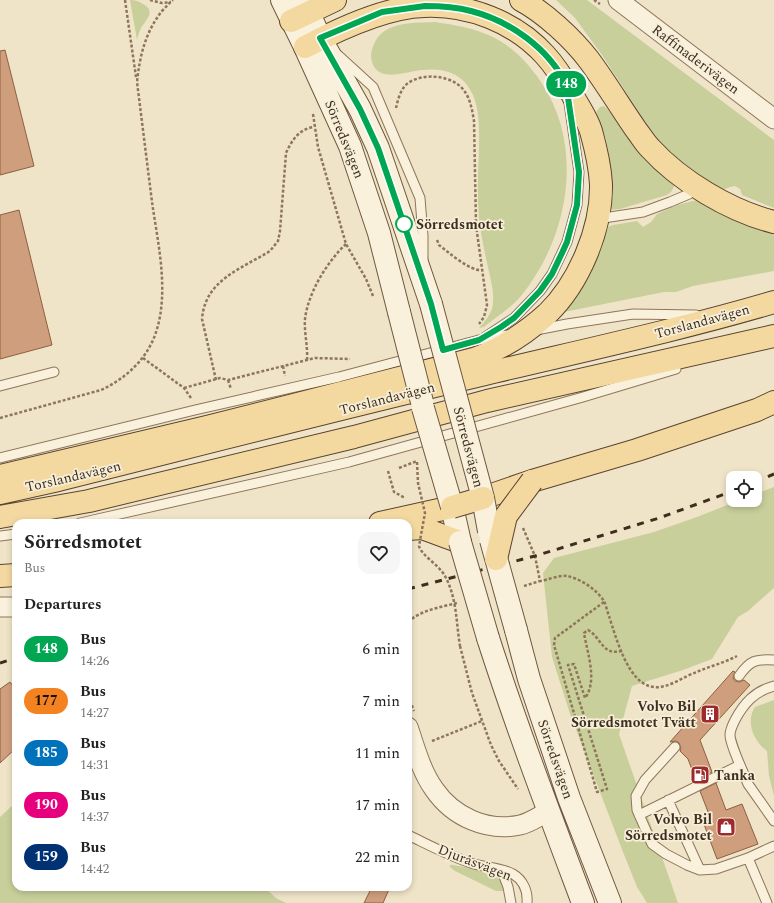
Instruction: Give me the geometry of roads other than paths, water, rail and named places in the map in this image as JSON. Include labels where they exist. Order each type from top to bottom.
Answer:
[{"type":"main road","points":[[301,11],[335,0]]},
{"type":"main road","points":[[521,0],[529,4],[563,32],[589,60],[650,148],[673,170],[696,186],[730,205],[774,222]]},
{"type":"main road","points":[[0,476],[206,427],[474,359],[489,353],[524,332],[547,313],[573,280],[590,246],[597,219],[601,186],[599,163],[590,129],[562,77],[549,59],[526,38],[491,18],[462,9],[425,6],[382,12],[312,42]]},
{"type":"main road","name":"Torslandavägen","points":[[0,493],[54,481],[485,374],[574,354],[774,302]]},
{"type":"main road","name":"Torslandavägen","points":[[0,517],[97,499],[331,443],[488,401],[774,336]]},
{"type":"main road","points":[[418,523],[452,507],[636,450],[765,406]]},
{"type":"main road","points":[[496,559],[506,516],[532,481]]},
{"type":"main road","points":[[418,523],[460,542]]},
{"type":"main road","points":[[0,576],[12,575]]},
{"type":"street","name":"Sörredsvägen","points":[[282,0],[301,11],[350,146],[379,233],[422,402],[488,638],[515,720],[583,903]]},
{"type":"street","name":"Raffinaderivägen","points":[[618,0],[774,119]]},
{"type":"street","name":"Sörredsvägen","points":[[312,42],[360,109],[378,148],[431,304],[483,498],[496,559],[529,679],[569,798],[610,903]]},
{"type":"street","points":[[0,608],[12,607]]},
{"type":"street","points":[[412,721],[424,771],[434,789],[447,804],[461,816],[491,826],[506,827],[522,825],[548,812]]},
{"type":"lane","points":[[479,340],[514,318],[540,291],[552,274],[567,242],[577,205],[579,172],[566,84]]},
{"type":"lane","points":[[597,219],[642,212],[689,194],[696,186]]},
{"type":"lane","points":[[0,458],[188,411],[339,377],[479,340],[633,314],[728,315]]},
{"type":"lane","points":[[98,519],[349,462],[583,397],[774,339]]},
{"type":"lane","points":[[0,386],[54,372]]},
{"type":"lane","points":[[0,536],[12,534]]},
{"type":"lane","points":[[739,676],[746,667],[759,659],[774,660]]},
{"type":"lane","points":[[774,686],[762,690],[753,696],[745,705],[733,725],[730,735],[748,784],[774,821]]},
{"type":"lane","points":[[675,747],[645,780],[636,796],[637,810],[652,844],[666,854],[700,870],[716,869],[748,858],[774,846]]},
{"type":"lane","points":[[639,814],[740,765]]},
{"type":"lane","points":[[668,800],[700,870]]},
{"type":"lane","name":"Djuråsvägen","points":[[412,837],[473,863],[512,873],[524,886],[527,896],[526,903]]},
{"type":"lane","points":[[748,858],[767,903]]},
{"type":"lane","points":[[502,871],[508,887],[511,903]]},
{"type":"railway","points":[[762,479],[774,474]]},
{"type":"railway","points":[[412,588],[535,556],[659,518],[726,494]]},
{"type":"railway","points":[[0,663],[12,659]]},
{"type":"place","name":"Sörredsmotet","points":[[404,224]]},
{"type":"place","name":"Volvo Bil Sörredsmotet Tvätt","points":[[710,714]]},
{"type":"place","name":"Tanka","points":[[700,775]]},
{"type":"place","name":"Volvo Bil Sörredsmotet","points":[[726,827]]}]
